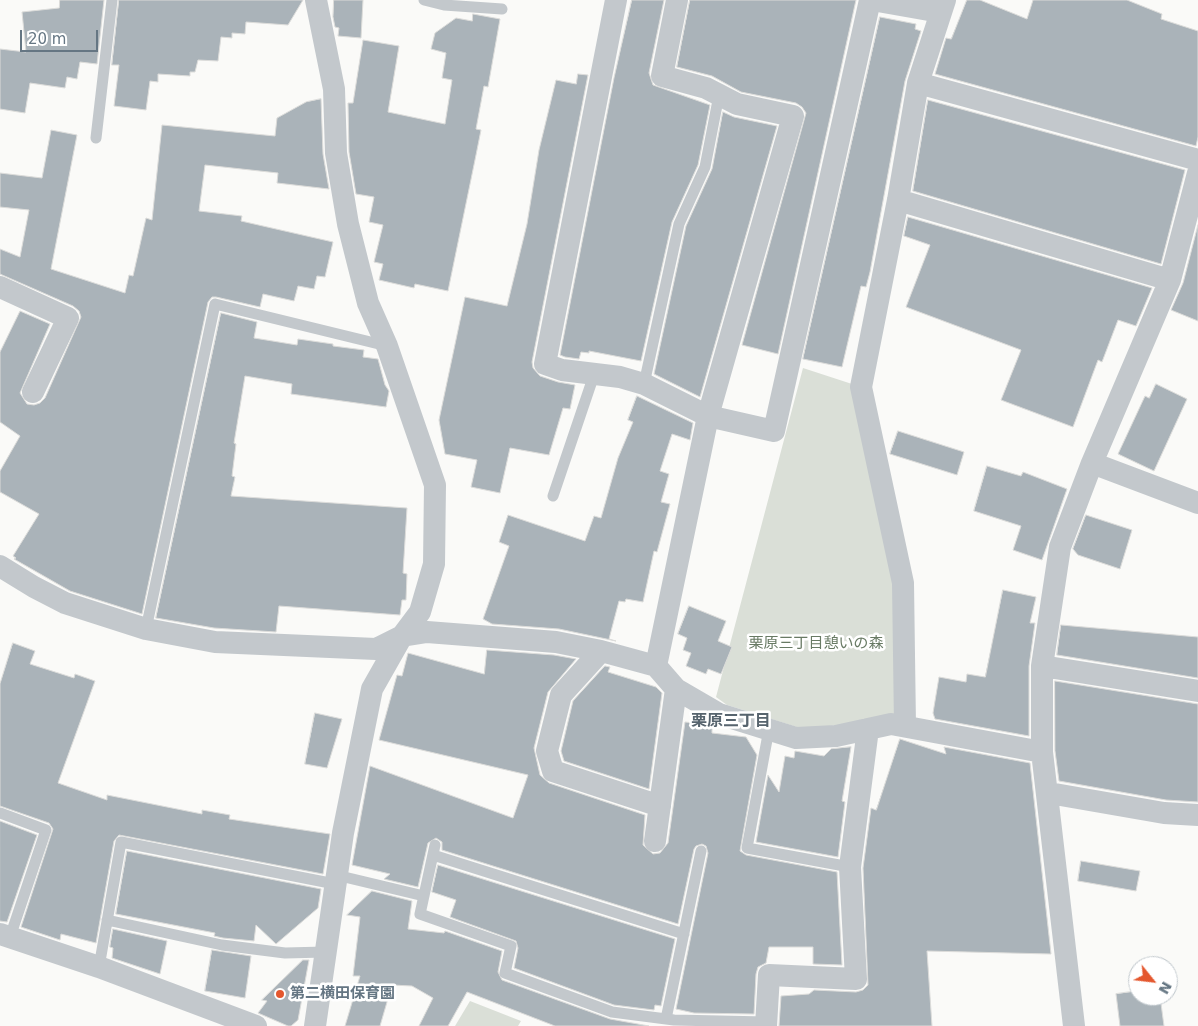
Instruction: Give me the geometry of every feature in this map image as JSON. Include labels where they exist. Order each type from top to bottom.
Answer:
[{"type":"street","points":[[315,1026],[336,879],[372,689],[402,636],[420,612],[434,564],[435,485],[387,346],[368,303],[348,224],[336,153],[334,88],[316,0]]},
{"type":"street","points":[[616,0],[545,364],[562,370],[595,372],[644,384],[708,416],[774,431],[871,0],[942,6],[918,83],[898,200],[861,387],[903,584],[905,726]]},
{"type":"street","points":[[656,666],[708,416],[793,116],[737,104],[706,88],[662,76],[678,0]]},
{"type":"street","points":[[918,83],[1198,160]]},
{"type":"street","points":[[1074,1026],[1042,752],[1042,666],[1060,547],[1092,463],[1170,280],[1198,173]]},
{"type":"street","points":[[898,200],[1170,280]]},
{"type":"street","points":[[0,287],[68,318],[33,392]]},
{"type":"street","points":[[1092,463],[1198,503]]},
{"type":"street","points":[[0,566],[34,588],[65,603],[146,629],[215,642],[376,649],[402,636],[427,632],[556,642],[601,650],[656,666],[676,689],[719,714],[796,738],[836,736],[891,724],[1042,752]]},
{"type":"street","points":[[601,650],[561,695],[547,752],[553,771],[660,806]]},
{"type":"street","points":[[1042,666],[1198,691]]},
{"type":"street","points":[[655,841],[676,689]]},
{"type":"street","points":[[766,1024],[769,975],[856,979],[850,868],[868,729]]},
{"type":"street","points":[[1048,793],[1164,813],[1198,815]]},
{"type":"street","points":[[5,936],[99,967],[256,1026]]},
{"type":"lane","points":[[96,138],[112,0]]},
{"type":"lane","points":[[424,0],[444,5],[502,9]]},
{"type":"lane","points":[[644,384],[679,224],[705,167],[719,95]]},
{"type":"lane","points":[[146,629],[215,304],[387,346]]},
{"type":"lane","points":[[553,496],[595,372]]},
{"type":"lane","points":[[769,729],[747,848],[850,868]]},
{"type":"lane","points":[[0,813],[46,830],[5,936]]},
{"type":"lane","points":[[99,967],[121,842],[424,896]]},
{"type":"lane","points":[[684,934],[434,850],[420,914],[511,946],[505,973],[612,1012],[666,1019],[766,1024]]},
{"type":"lane","points":[[666,1019],[701,851]]},
{"type":"lane","points":[[107,920],[222,946],[285,954],[325,952]]},
{"type":"green space","name":"栗原三丁目憩いの森","points":[[803,368],[852,384],[898,584],[901,721],[800,728],[727,705],[716,697]]},
{"type":"green space","points":[[470,1001],[521,1021],[518,1026],[455,1026]]},
{"type":"building","points":[[60,0],[104,0],[97,64],[80,62],[77,79],[67,77],[65,88],[30,83],[25,113],[0,109],[0,49],[26,52],[22,12],[59,8]]},
{"type":"building","points":[[119,0],[303,0],[288,25],[246,22],[245,34],[232,33],[232,38],[221,37],[218,61],[198,60],[195,72],[190,72],[190,76],[158,74],[158,82],[150,81],[146,110],[114,106],[119,65],[112,65]]},
{"type":"building","points":[[334,0],[363,0],[361,38],[338,36],[339,28],[335,27],[333,17]]},
{"type":"building","points":[[632,0],[664,0],[649,73],[653,85],[710,105],[698,165],[672,222],[641,361],[589,351],[589,353],[581,352],[579,359],[565,357],[560,355],[614,78]]},
{"type":"building","points":[[690,0],[856,0],[778,354],[742,345],[806,113],[796,103],[741,92],[712,76],[677,67]]},
{"type":"building","points":[[967,0],[980,0],[1027,19],[1033,0],[1127,0],[1162,14],[1161,19],[1198,31],[1198,137],[1196,146],[935,74],[946,38],[951,39]]},
{"type":"building","points":[[473,14],[500,19],[488,87],[484,86],[476,129],[481,130],[448,291],[415,284],[414,288],[379,280],[383,264],[374,262],[383,225],[369,222],[374,197],[356,194],[349,152],[348,103],[353,103],[363,40],[399,46],[388,112],[445,124],[452,80],[442,78],[446,53],[431,49],[435,33],[456,18],[472,21]]},
{"type":"building","points":[[880,17],[916,24],[915,29],[921,31],[905,81],[870,272],[866,287],[861,286],[842,367],[803,359]]},
{"type":"building","points":[[578,74],[588,75],[532,362],[533,368],[540,376],[575,385],[570,409],[563,408],[549,455],[510,448],[500,493],[471,487],[477,460],[445,454],[439,420],[465,297],[507,306],[527,224],[539,150],[556,80],[576,84]]},
{"type":"building","points":[[321,99],[323,154],[329,189],[277,183],[278,173],[205,165],[199,211],[242,216],[241,221],[333,242],[325,277],[317,276],[314,289],[298,286],[294,301],[263,294],[260,307],[216,297],[212,297],[208,302],[142,614],[70,591],[14,559],[16,558],[13,556],[39,514],[0,492],[0,471],[20,436],[0,422],[0,352],[20,311],[50,324],[20,393],[27,404],[34,405],[40,403],[45,398],[81,317],[79,311],[73,306],[0,274],[0,249],[20,257],[29,210],[0,207],[0,173],[42,178],[51,130],[77,135],[51,269],[125,293],[129,275],[133,276],[146,218],[152,220],[162,125],[275,136],[277,118],[306,102]]},
{"type":"building","points":[[928,100],[1185,170],[1161,264],[913,191]]},
{"type":"building","points":[[723,112],[734,117],[777,126],[700,397],[654,374],[686,226],[712,169]]},
{"type":"building","points":[[908,217],[1152,288],[1136,326],[1118,320],[1102,362],[1098,360],[1073,427],[1001,400],[1021,350],[906,307],[930,245],[904,236]]},
{"type":"building","points":[[1198,225],[1198,321],[1171,310],[1183,283]]},
{"type":"building","points":[[221,313],[257,322],[254,338],[297,345],[298,339],[333,344],[333,346],[364,350],[363,357],[378,359],[385,385],[389,391],[386,407],[291,394],[292,384],[245,376],[234,443],[236,444],[232,476],[235,477],[231,496],[407,508],[403,573],[407,574],[406,600],[402,600],[400,615],[279,606],[276,632],[214,628],[156,618]]},
{"type":"building","points":[[1156,384],[1187,399],[1154,471],[1118,454],[1145,396],[1149,398]]},
{"type":"building","points":[[637,396],[693,423],[690,440],[672,434],[660,471],[669,474],[661,502],[670,504],[657,552],[654,551],[643,602],[626,599],[625,602],[619,601],[609,639],[616,641],[559,629],[492,624],[483,619],[509,546],[499,542],[508,515],[585,541],[594,516],[601,518],[618,458],[633,422],[628,420]]},
{"type":"building","points":[[898,431],[964,452],[957,475],[890,454]]},
{"type":"building","points":[[987,466],[1021,476],[1023,472],[1067,489],[1042,560],[1013,550],[1021,526],[974,511]]},
{"type":"building","points":[[1086,515],[1132,530],[1120,569],[1078,555],[1073,549]]},
{"type":"building","points":[[1003,590],[1036,597],[1030,623],[1035,623],[1029,666],[1029,736],[935,719],[933,713],[939,677],[966,682],[967,674],[985,677]]},
{"type":"building","points":[[689,606],[726,621],[718,641],[732,647],[721,674],[708,669],[706,674],[686,666],[691,653],[683,650],[687,638],[678,634]]},
{"type":"building","points":[[1061,625],[1198,637],[1198,678],[1057,655]]},
{"type":"building","points":[[13,643],[35,651],[30,664],[74,678],[75,674],[95,681],[58,783],[107,800],[107,795],[202,814],[202,810],[230,815],[229,819],[330,834],[323,874],[119,835],[114,841],[96,943],[61,934],[60,940],[21,927],[53,829],[49,823],[0,806],[0,684]]},
{"type":"building","points":[[487,650],[554,655],[576,659],[548,692],[534,748],[540,775],[549,783],[645,815],[643,845],[653,854],[660,853],[668,843],[685,722],[712,725],[712,733],[746,737],[757,755],[740,851],[746,855],[837,872],[842,965],[813,964],[813,947],[769,947],[766,963],[758,967],[756,974],[754,1014],[694,1013],[676,1009],[708,853],[706,846],[702,844],[694,849],[678,924],[442,850],[442,842],[436,838],[428,843],[418,887],[384,879],[390,874],[352,865],[370,766],[513,818],[528,775],[379,740],[397,675],[402,676],[408,653],[484,674]]},
{"type":"building","points":[[605,666],[610,667],[608,672],[656,687],[662,693],[649,789],[564,761],[561,751],[573,701]]},
{"type":"building","points":[[1055,681],[1198,704],[1198,802],[1166,800],[1059,781],[1055,751]]},
{"type":"building","points":[[315,713],[342,719],[327,768],[305,764]]},
{"type":"building","points":[[900,739],[946,754],[944,747],[1030,763],[1051,954],[927,951],[932,1026],[779,1026],[781,996],[809,994],[814,990],[856,992],[863,990],[868,985],[863,868],[871,808],[876,810]]},
{"type":"building","points":[[851,747],[842,801],[845,802],[838,857],[756,842],[768,775],[779,792],[785,756],[794,758],[795,751],[824,756],[831,749]]},
{"type":"building","points":[[0,821],[37,835],[7,922],[0,921]]},
{"type":"building","points":[[127,851],[321,889],[318,908],[276,944],[256,925],[254,941],[223,938],[214,936],[215,933],[116,914]]},
{"type":"building","points":[[1081,861],[1140,871],[1136,891],[1078,881]]},
{"type":"building","points":[[438,865],[675,939],[661,1006],[655,1005],[654,1010],[614,1005],[514,968],[518,948],[516,941],[450,917],[456,900],[432,892]]},
{"type":"building","points":[[372,891],[412,901],[408,929],[444,933],[445,931],[502,951],[498,972],[502,980],[610,1019],[649,1026],[555,1026],[467,992],[448,1026],[419,1026],[433,998],[412,986],[392,985],[380,1026],[345,1026],[360,976],[353,976],[360,917],[347,915]]},
{"type":"building","points":[[113,929],[167,941],[160,974],[112,958],[113,948],[110,947]]},
{"type":"building","points":[[212,950],[251,956],[245,998],[205,991]]},
{"type":"building","points":[[303,960],[309,960],[298,1020],[291,1026],[288,1026],[258,1013],[267,1001],[262,1000]]},
{"type":"building","points":[[1128,992],[1128,1006],[1161,1006],[1164,1026],[1120,1026],[1116,994]]},
{"type":"place","name":"第二横田保育園","points":[[280,994]]},
{"type":"district","name":"栗原三丁目","points":[[731,722]]}]
